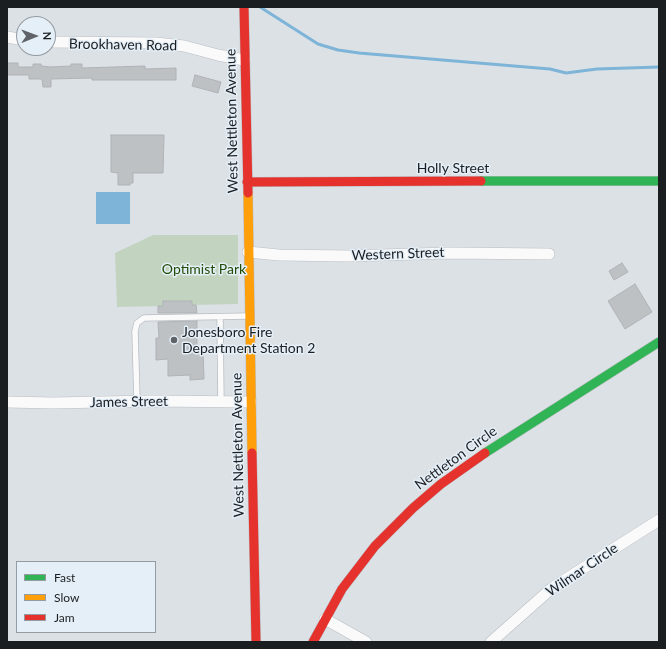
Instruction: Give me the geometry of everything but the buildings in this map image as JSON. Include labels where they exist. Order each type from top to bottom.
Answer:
[{"type":"street","name":"West Nettleton Avenue","points":[[244,7],[256,642]]},
{"type":"street","name":"Brookhaven Road","points":[[56,42],[156,43],[184,46],[244,60]]},
{"type":"street","name":"Holly Street","points":[[247,182],[659,181]]},
{"type":"street","name":"Western Street","points":[[248,252],[279,255],[348,256],[448,253],[549,254]]},
{"type":"street","name":"Nettleton Circle","points":[[312,642],[342,589],[375,546],[413,508],[441,484],[499,443],[659,342]]},
{"type":"street","name":"James Street","points":[[7,402],[251,402]]},
{"type":"street","name":"Wilmar Circle","points":[[491,642],[552,588],[659,520]]},
{"type":"street","points":[[325,619],[366,642]]},
{"type":"lane","points":[[137,401],[135,331],[137,323],[144,318],[249,316]]},
{"type":"lane","points":[[220,317],[221,402]]},
{"type":"green space","name":"Optimist Park","points":[[153,235],[238,235],[238,304],[192,305],[192,301],[164,301],[163,306],[117,307],[115,253]]},
{"type":"water","points":[[96,192],[130,192],[130,224],[96,224]]},
{"type":"waterway","points":[[260,7],[318,44],[338,50],[550,69],[566,73],[597,69],[659,67]]},
{"type":"traffic: fast","points":[[481,181],[659,181]]},
{"type":"traffic: fast","points":[[485,453],[659,342]]},
{"type":"traffic: slow","points":[[248,193],[252,453]]},
{"type":"traffic: jam","points":[[244,7],[248,193]]},
{"type":"traffic: jam","points":[[247,182],[481,181]]},
{"type":"traffic: jam","points":[[252,453],[256,642]]},
{"type":"traffic: jam","points":[[313,642],[342,589],[375,546],[413,508],[441,484],[485,453]]},
{"type":"place","name":"Jonesboro Fire Department Station 2","points":[[174,340]]}]
